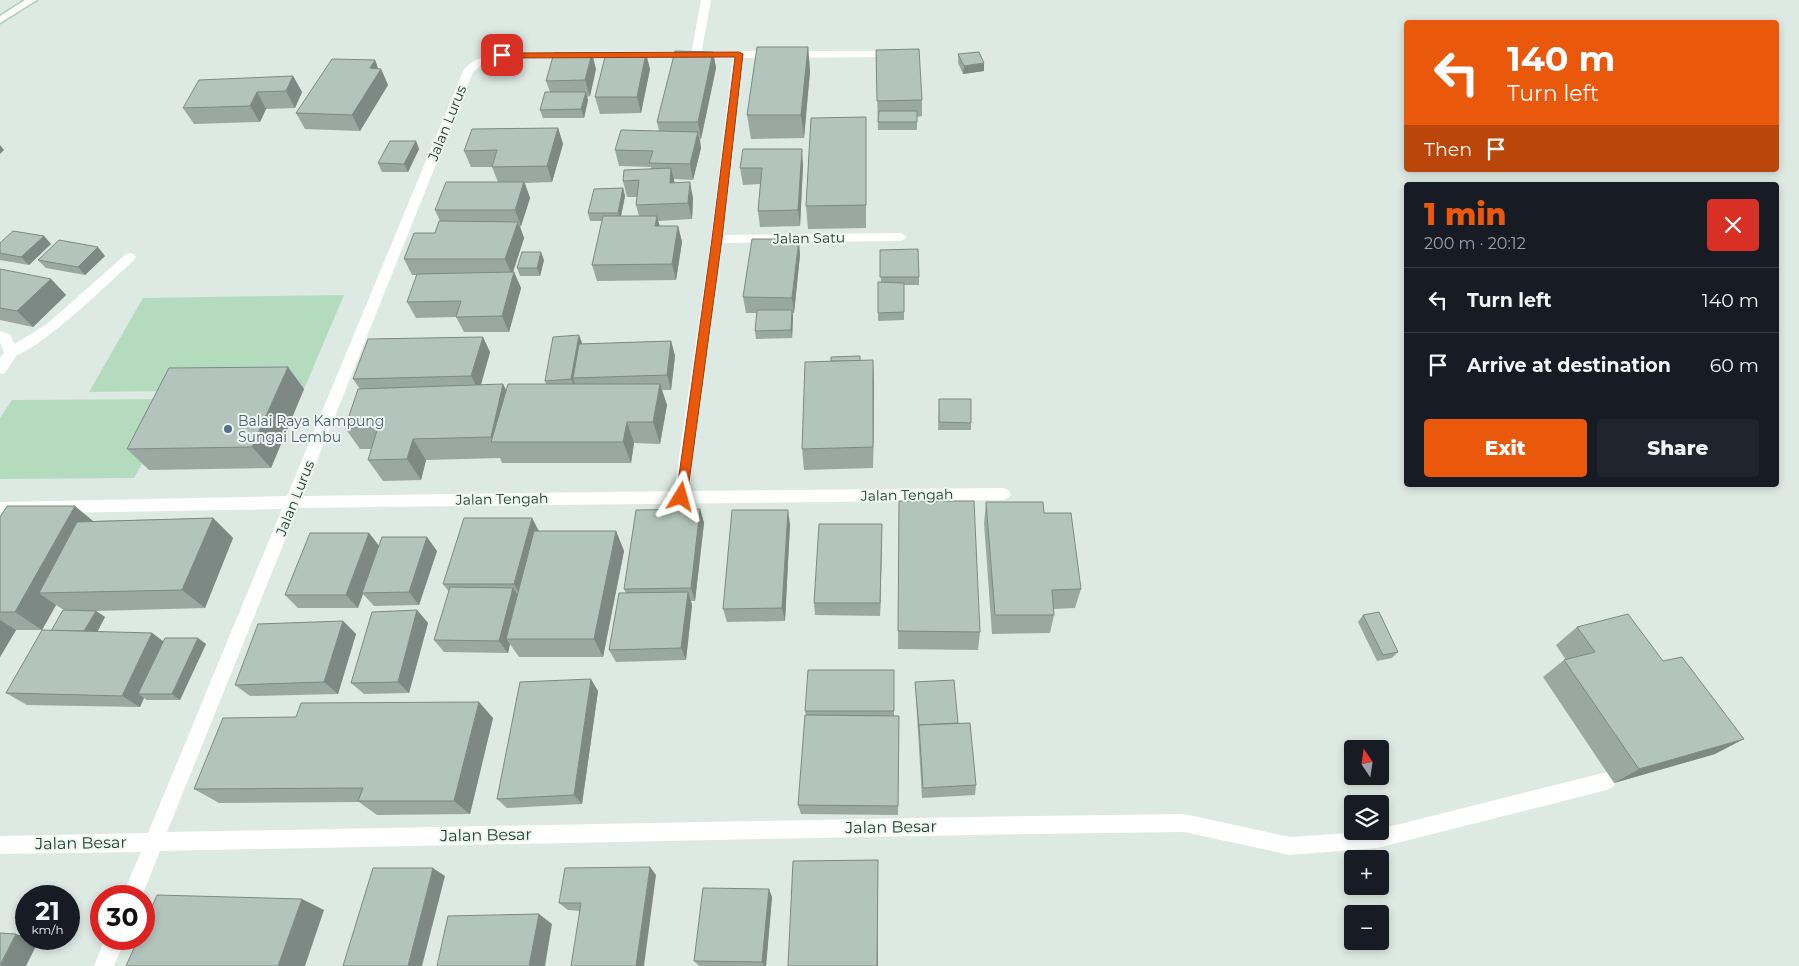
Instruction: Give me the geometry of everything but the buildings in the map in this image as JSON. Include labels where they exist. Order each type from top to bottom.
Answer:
[{"type":"street","points":[[0,20],[32,0]]},
{"type":"street","points":[[706,0],[696,54],[907,54]]},
{"type":"street","name":"Jalan Lurus","points":[[136,885],[468,71],[479,62],[502,55],[696,54]]},
{"type":"street","points":[[681,497],[717,239],[739,54]]},
{"type":"street","name":"Jalan Satu","points":[[717,239],[901,237]]},
{"type":"street","points":[[0,369],[11,353],[52,327],[130,257]]},
{"type":"street","points":[[0,336],[5,338],[11,353]]},
{"type":"street","name":"Jalan Tengah","points":[[0,508],[293,502],[1003,494]]},
{"type":"street","name":"Jalan Besar","points":[[0,845],[1184,822],[1290,846],[1377,839],[1607,782]]},
{"type":"street","points":[[104,966],[111,950]]},
{"type":"green space","points":[[344,295],[304,389],[89,392],[143,298]]},
{"type":"green space","points":[[176,399],[134,478],[0,479],[0,418],[12,400]]},
{"type":"place","name":"Balai Raya Kampung Sungai Lembu","points":[[228,429]]},
{"type":"route","points":[[502,55],[739,54],[717,239],[681,497]]}]
